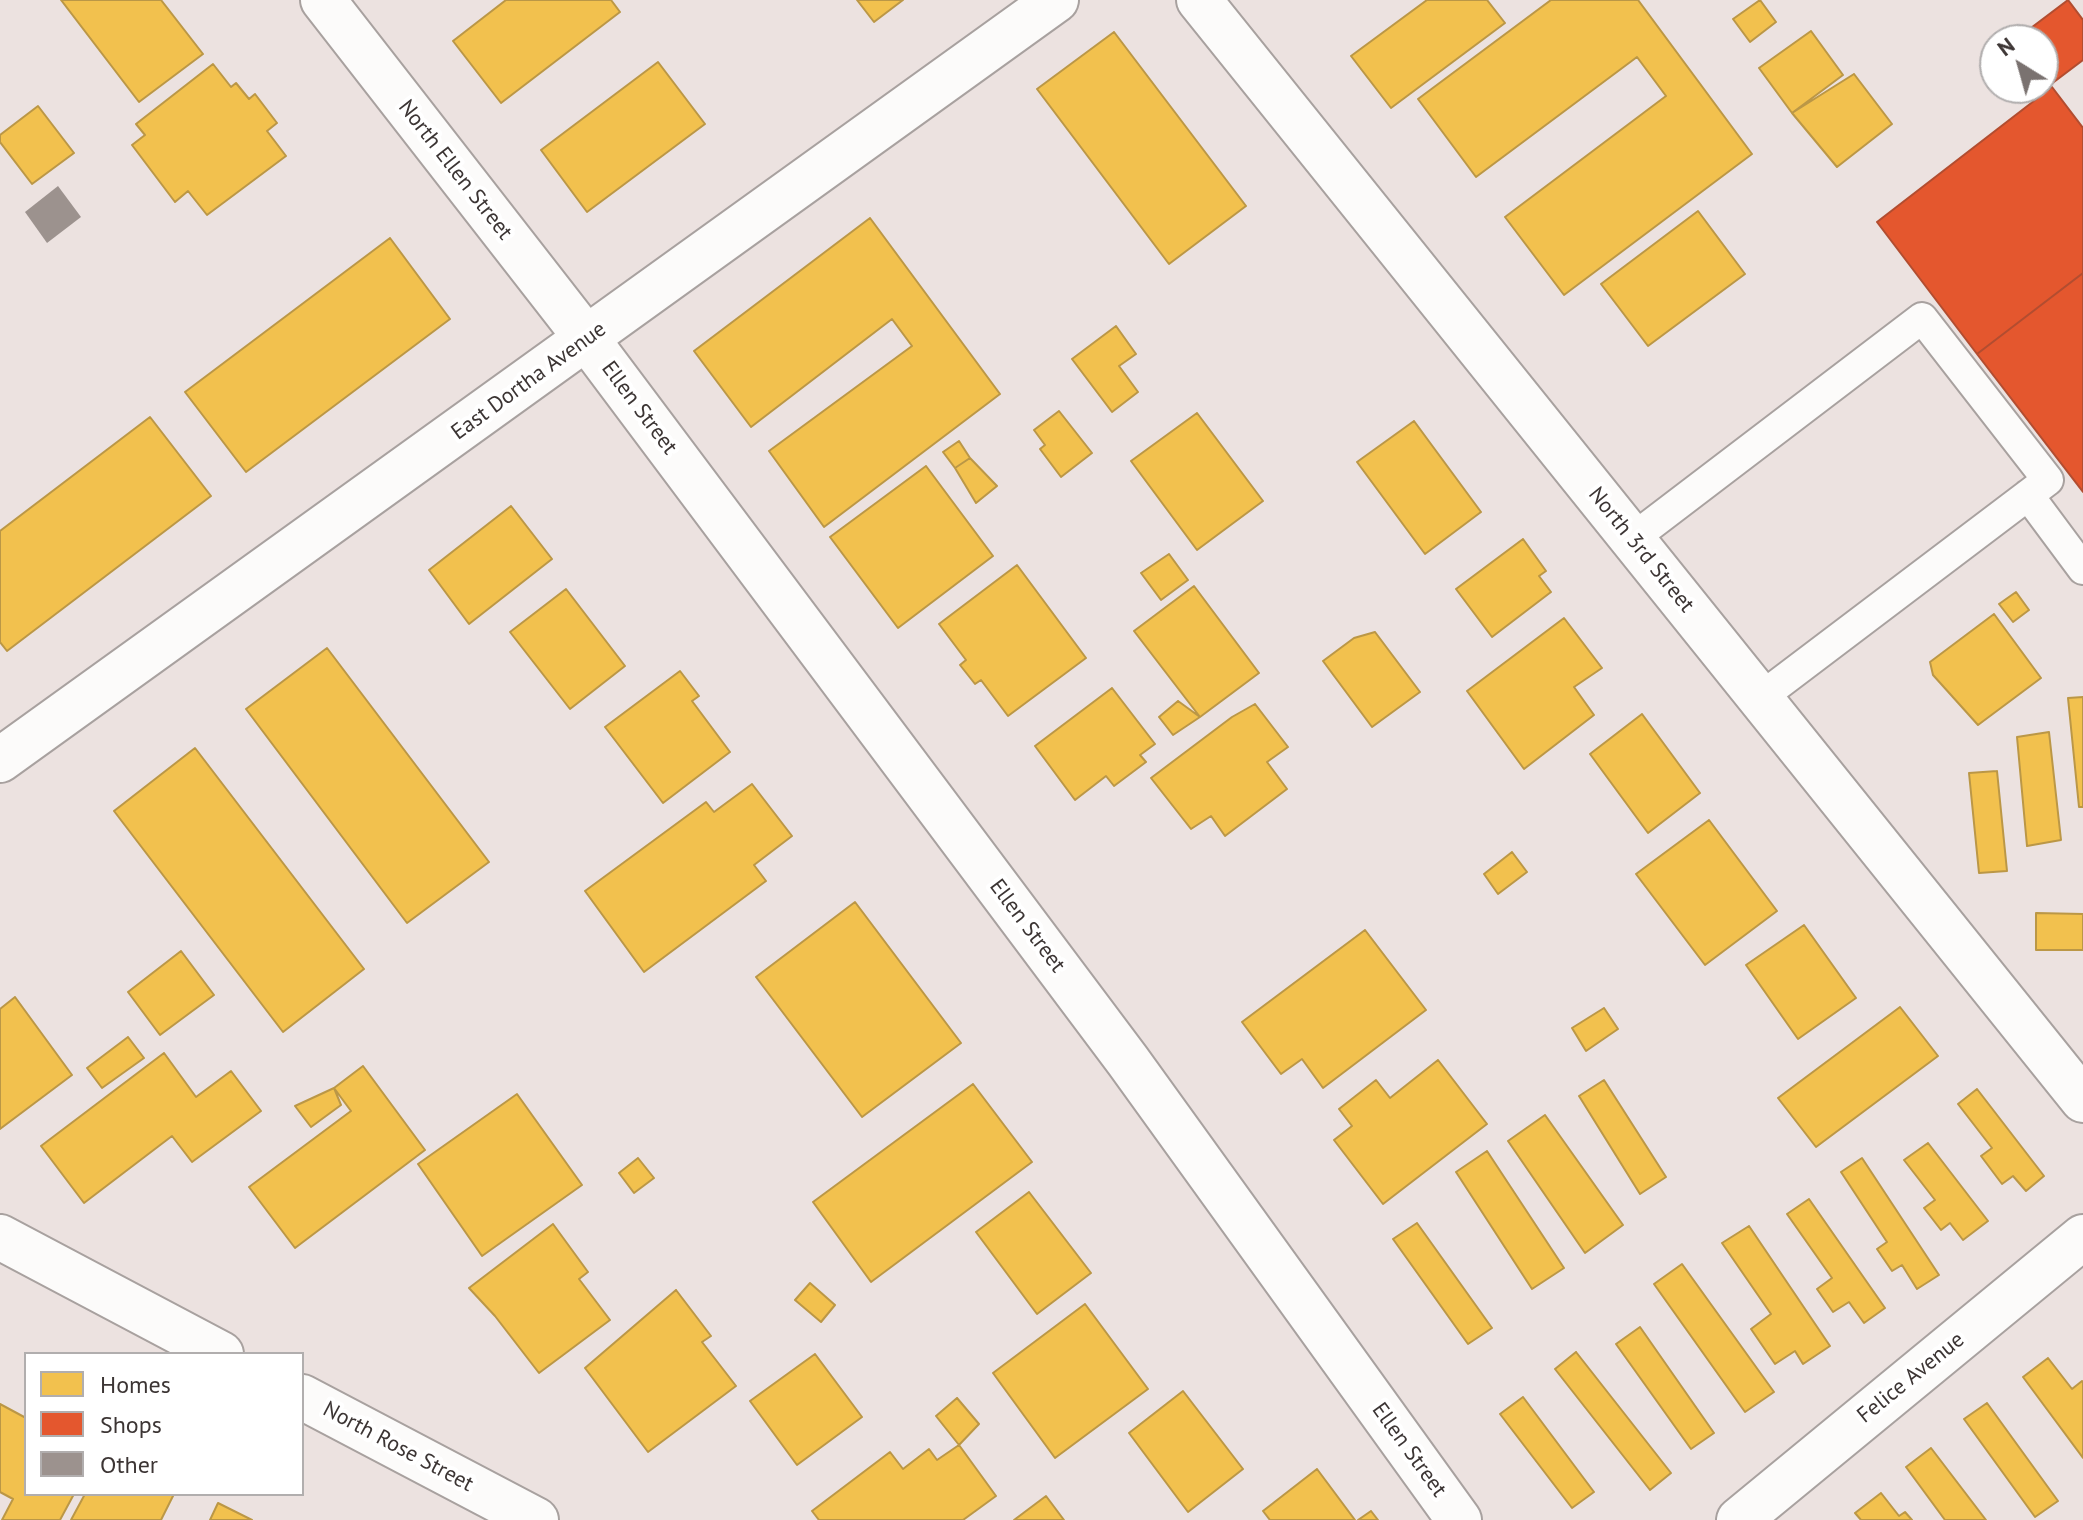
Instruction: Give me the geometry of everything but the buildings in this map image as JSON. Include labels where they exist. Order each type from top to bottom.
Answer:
[{"type":"street","name":"North Ellen Street","points":[[323,0],[587,339]]},
{"type":"street","name":"East Dortha Avenue","points":[[0,760],[1056,0]]},
{"type":"street","name":"North 3rd Street","points":[[1199,0],[2083,1100]]},
{"type":"street","name":"Ellen Street","points":[[587,339],[1128,1061],[1459,1520]]},
{"type":"street","points":[[0,1237],[217,1352]]},
{"type":"street","name":"Felice Avenue","points":[[1739,1520],[2083,1237]]},
{"type":"street","name":"North Rose Street","points":[[304,1398],[536,1520]]},
{"type":"lane","points":[[1632,539],[1922,318],[2048,480],[1760,698]]},
{"type":"lane","points":[[2028,495],[2083,569]]}]
